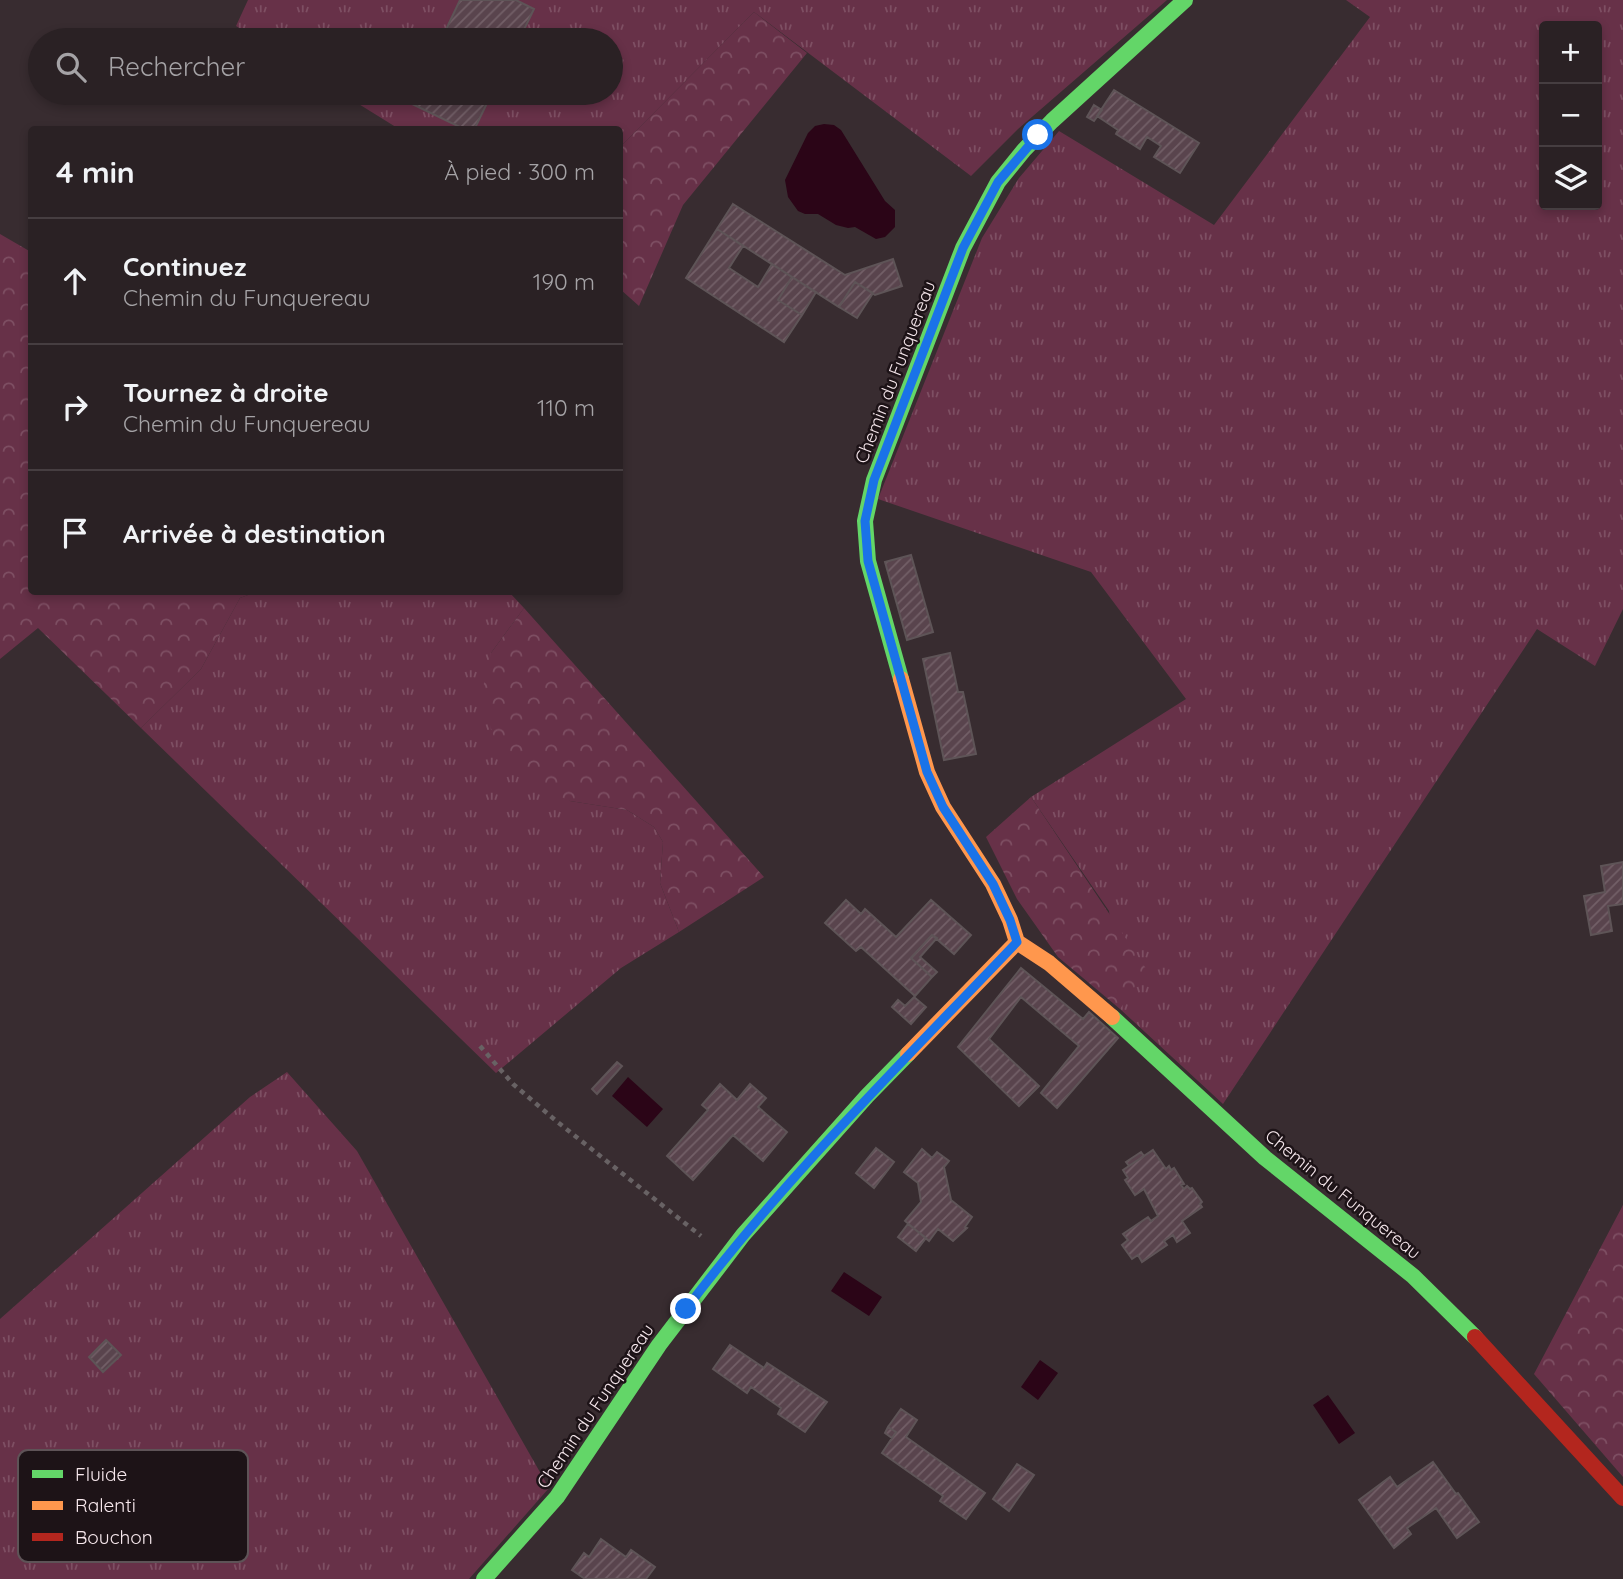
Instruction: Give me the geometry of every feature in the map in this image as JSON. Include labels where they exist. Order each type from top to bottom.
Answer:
[{"type":"street","name":"Chemin du Funquereau","points":[[1185,0],[1038,135],[1004,174],[985,203],[963,248],[874,480],[865,521],[868,561],[927,772],[943,807],[993,884],[1017,942],[1070,980],[1265,1158],[1421,1283],[1462,1323],[1623,1498]]},
{"type":"street","name":"Chemin du Funquereau","points":[[484,1579],[557,1497],[653,1353],[726,1256],[802,1166],[1017,942]]},
{"type":"path","points":[[480,1046],[513,1084],[555,1120],[726,1256]]},
{"type":"green space","points":[[248,0],[1167,0],[1018,129],[971,176],[754,12],[623,144],[623,126],[394,126],[360,105],[623,105],[623,28],[236,26]]},
{"type":"green space","points":[[1346,0],[1623,0],[1623,609],[1595,666],[1537,629],[1223,1104],[1120,1009],[1109,911],[1031,797],[1186,699],[1091,572],[878,499],[982,238],[1019,178],[1059,131],[1214,225],[1370,17]]},
{"type":"green space","points":[[754,12],[807,53],[683,205],[639,306],[623,292],[623,144]]},
{"type":"green space","points":[[0,234],[28,250],[28,595],[248,595],[240,598],[201,669],[141,728],[38,628],[0,659]]},
{"type":"green space","points":[[248,595],[512,595],[524,608],[491,653],[570,801],[627,810],[654,827],[663,842],[660,883],[679,932],[621,968],[496,1073],[141,728],[201,669],[240,598]]},
{"type":"green space","points":[[524,608],[764,877],[679,932],[660,883],[663,842],[654,827],[627,810],[570,801],[542,789],[499,754],[481,696],[491,653]]},
{"type":"green space","points":[[1031,797],[1147,970],[1120,1009],[1058,957],[1017,899],[986,837]]},
{"type":"green space","points":[[287,1072],[357,1151],[549,1488],[469,1579],[0,1579],[0,1319],[250,1097]]},
{"type":"green space","points":[[1623,1205],[1623,1477],[1534,1374]]},
{"type":"shaded area","points":[[834,125],[841,130],[885,201],[895,210],[895,227],[885,237],[876,239],[855,227],[836,225],[818,214],[805,214],[798,211],[788,197],[785,180],[808,133],[815,126]]},
{"type":"shaded area","points":[[628,1077],[663,1109],[647,1127],[612,1096]]},
{"type":"shaded area","points":[[844,1272],[882,1297],[869,1316],[831,1291]]},
{"type":"shaded area","points":[[1040,1360],[1058,1373],[1038,1400],[1021,1387]]},
{"type":"shaded area","points":[[1328,1395],[1355,1433],[1339,1444],[1313,1405]]},
{"type":"building","points":[[460,0],[516,0],[534,9],[525,28],[447,28]]},
{"type":"building","points":[[1114,90],[1199,143],[1180,173],[1154,157],[1161,146],[1147,137],[1140,149],[1116,134],[1118,130],[1097,116]]},
{"type":"building","points":[[414,105],[486,105],[476,126],[458,126]]},
{"type":"building","points":[[1094,105],[1102,110],[1094,121],[1087,117]]},
{"type":"building","points":[[733,204],[845,275],[893,259],[902,286],[875,295],[855,282],[839,307],[717,229]]},
{"type":"building","points":[[717,229],[743,246],[729,268],[758,287],[772,264],[792,277],[778,300],[802,315],[784,342],[686,278]]},
{"type":"building","points":[[792,277],[816,292],[802,315],[778,300]]},
{"type":"building","points":[[855,282],[873,293],[857,318],[839,307]]},
{"type":"building","points":[[911,555],[933,632],[907,640],[885,562]]},
{"type":"building","points":[[950,653],[958,692],[963,692],[976,754],[944,760],[923,659]]},
{"type":"building","points":[[1623,862],[1623,904],[1608,906],[1612,931],[1591,935],[1584,896],[1605,892],[1601,866]]},
{"type":"building","points":[[846,900],[861,914],[865,909],[896,937],[931,900],[971,935],[954,954],[932,935],[911,958],[932,977],[915,996],[861,947],[856,951],[825,923]]},
{"type":"building","points":[[932,935],[937,938],[920,957],[937,972],[932,977],[911,958]]},
{"type":"building","points":[[1021,968],[1083,1019],[1089,1012],[1118,1038],[1057,1108],[1041,1093],[1079,1046],[1021,997],[989,1039],[1039,1086],[1019,1106],[958,1047]]},
{"type":"building","points":[[914,997],[926,1007],[911,1024],[892,1007],[898,1000],[905,1006]]},
{"type":"building","points":[[617,1062],[622,1066],[597,1094],[592,1089]]},
{"type":"building","points":[[720,1084],[737,1100],[750,1084],[766,1098],[758,1107],[787,1132],[763,1161],[733,1135],[693,1180],[667,1156],[708,1110],[702,1105]]},
{"type":"building","points":[[876,1148],[894,1162],[874,1188],[856,1173]]},
{"type":"building","points":[[922,1149],[932,1158],[937,1152],[949,1161],[944,1167],[951,1200],[972,1217],[965,1227],[967,1228],[953,1241],[938,1229],[929,1241],[905,1221],[921,1202],[918,1183],[904,1172]]},
{"type":"building","points":[[1153,1150],[1166,1169],[1169,1166],[1171,1170],[1174,1168],[1184,1184],[1181,1185],[1184,1189],[1187,1186],[1192,1188],[1202,1202],[1202,1207],[1182,1221],[1190,1233],[1177,1242],[1173,1235],[1164,1241],[1167,1245],[1142,1262],[1138,1255],[1132,1259],[1122,1245],[1128,1240],[1123,1234],[1148,1217],[1151,1221],[1158,1216],[1144,1189],[1135,1195],[1125,1180],[1128,1178],[1123,1170]]},
{"type":"building","points":[[1141,1152],[1144,1156],[1129,1166],[1126,1162]]},
{"type":"building","points":[[908,1224],[926,1238],[916,1251],[898,1237]]},
{"type":"building","points":[[106,1340],[121,1355],[103,1372],[89,1357]]},
{"type":"building","points":[[730,1345],[764,1368],[767,1363],[827,1402],[805,1432],[778,1414],[781,1408],[751,1387],[747,1393],[713,1369]]},
{"type":"building","points":[[901,1409],[917,1420],[906,1437],[985,1493],[966,1519],[940,1501],[943,1496],[882,1453],[896,1432],[888,1427]]},
{"type":"building","points":[[888,1427],[896,1432],[892,1438],[885,1433]]},
{"type":"building","points":[[1433,1462],[1479,1522],[1457,1538],[1436,1508],[1407,1528],[1411,1534],[1394,1548],[1359,1500],[1390,1477],[1397,1487]]},
{"type":"building","points":[[1017,1464],[1034,1475],[1009,1511],[993,1499]]},
{"type":"building","points":[[601,1539],[626,1557],[631,1550],[655,1567],[646,1579],[585,1579],[572,1570],[584,1553],[589,1557]]},
{"type":"traffic: fast","points":[[901,679],[868,561],[865,521],[874,480],[963,248],[998,182],[1024,150],[1052,121],[1185,0]]},
{"type":"traffic: fast","points":[[1112,1017],[1265,1158],[1413,1276],[1475,1337]]},
{"type":"traffic: fast","points":[[484,1579],[557,1497],[659,1345],[743,1235],[908,1054]]},
{"type":"traffic: slow","points":[[901,679],[927,772],[943,807],[993,884],[1017,942],[1049,963],[1112,1017]]},
{"type":"traffic: slow","points":[[908,1054],[1017,942]]},
{"type":"traffic: jam","points":[[1475,1337],[1623,1498]]},
{"type":"route","points":[[686,1309],[743,1235],[802,1166],[1017,942],[993,884],[943,807],[927,772],[868,561],[865,521],[874,480],[973,225],[998,182],[1038,135]]}]
